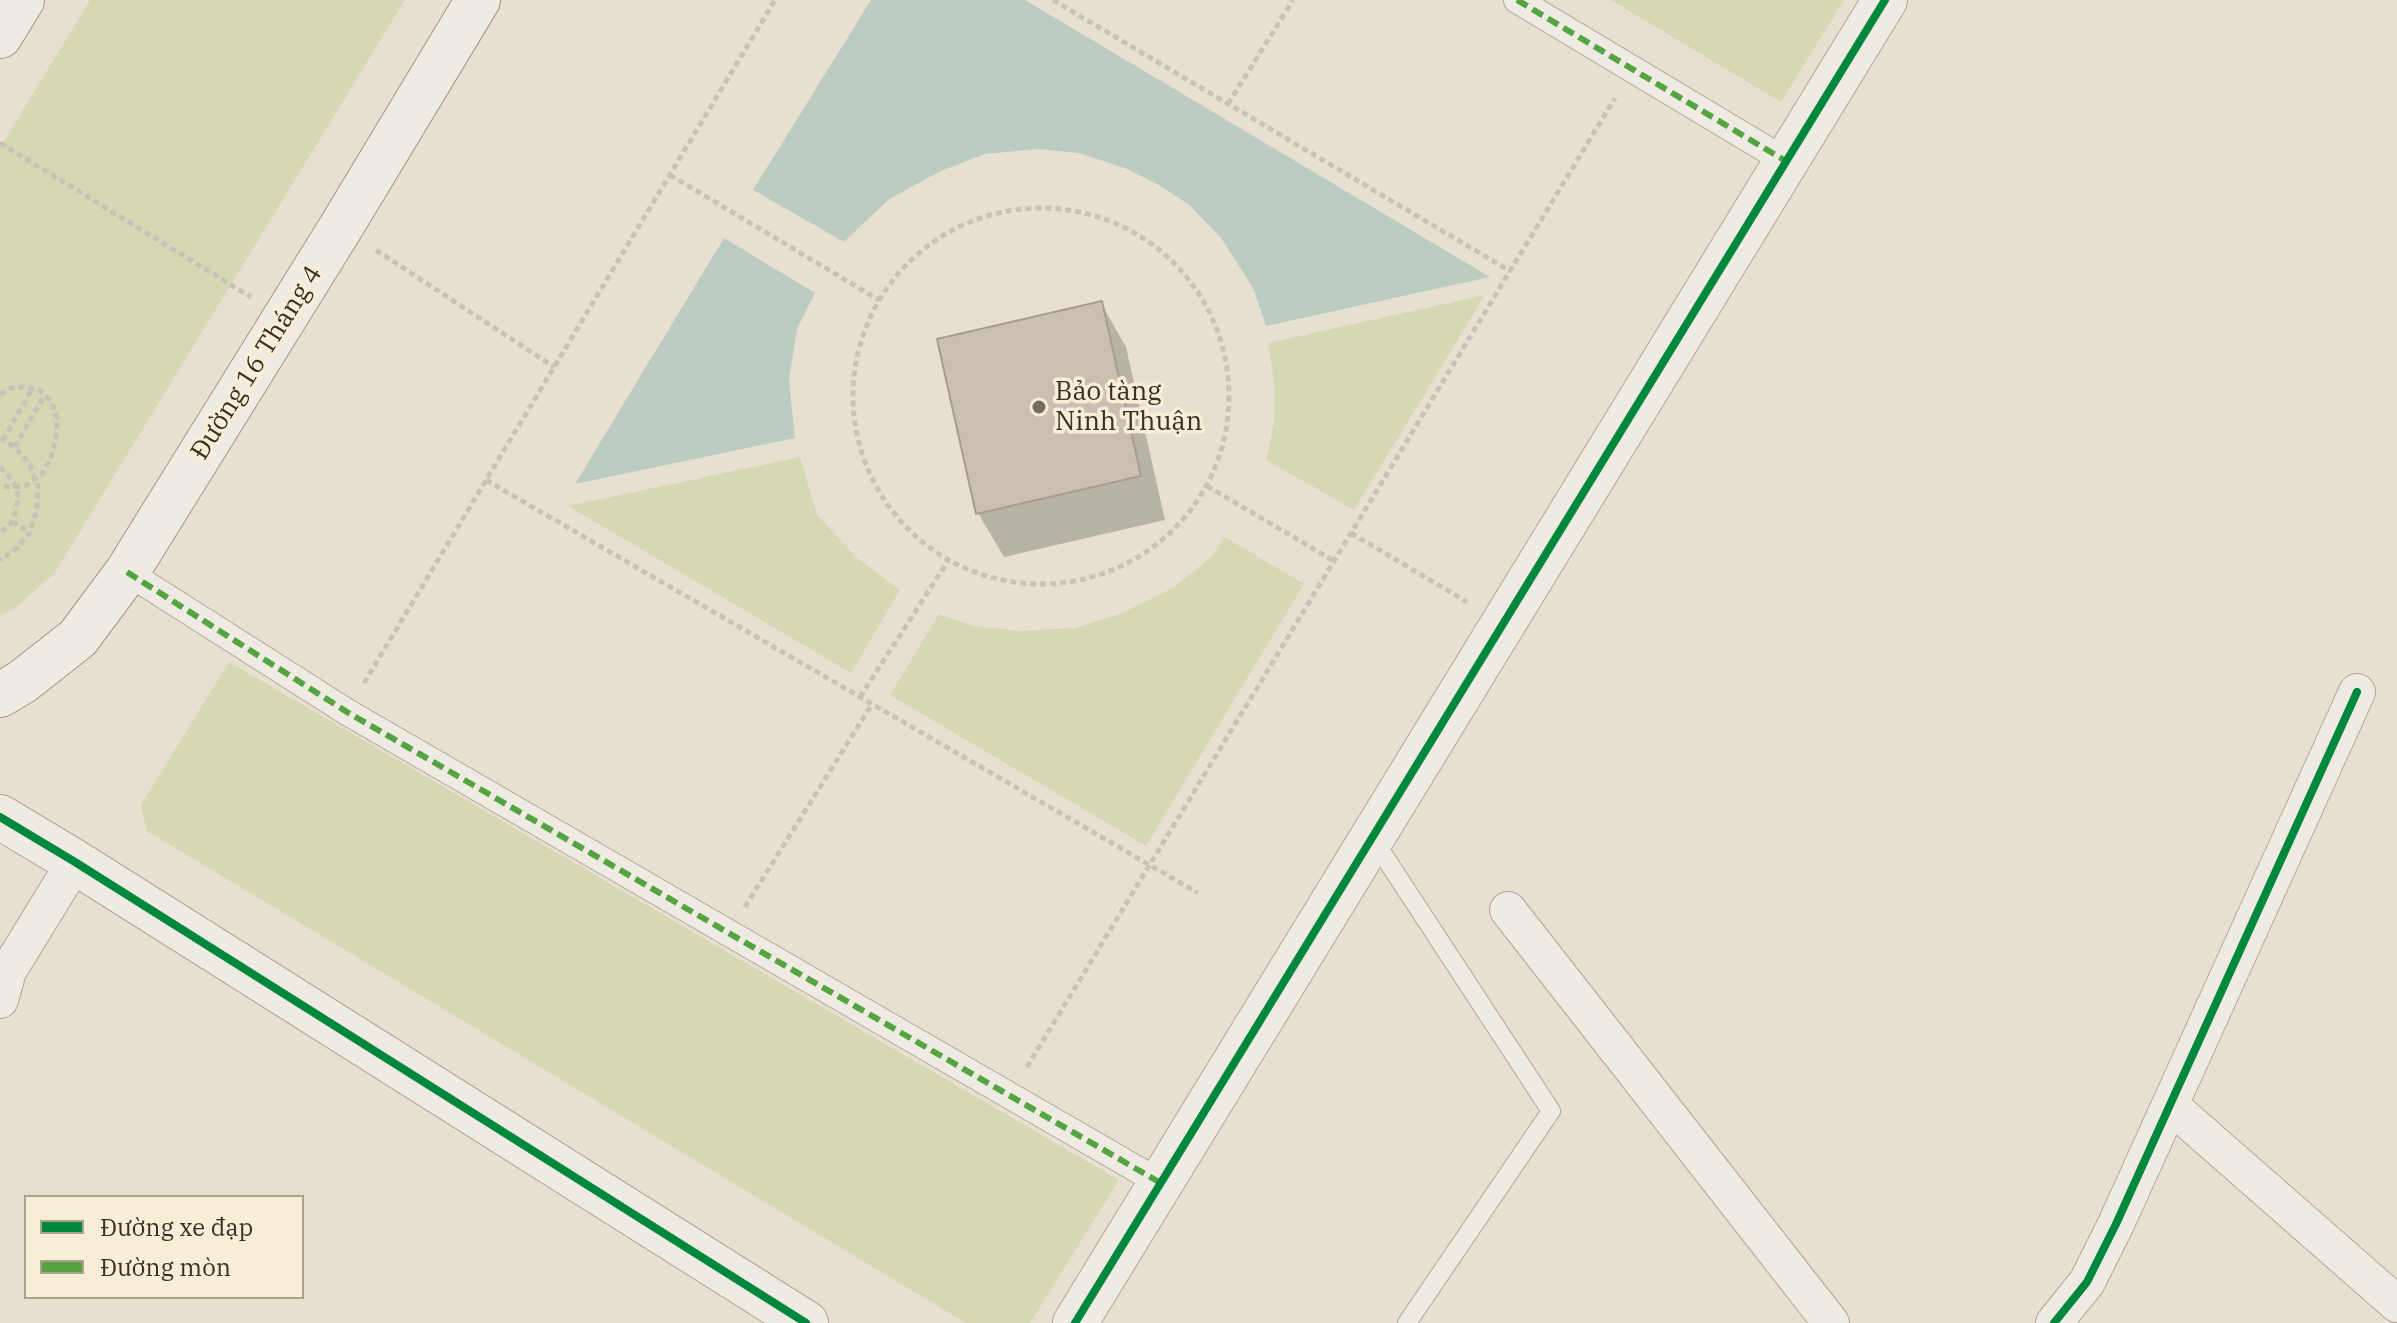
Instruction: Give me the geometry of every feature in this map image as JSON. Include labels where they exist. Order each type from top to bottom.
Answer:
[{"type":"street","points":[[0,36],[22,0]]},
{"type":"street","name":"Đường 16 Tháng 4","points":[[0,695],[22,682],[78,638],[127,572],[478,0]]},
{"type":"street","points":[[1517,0],[1784,160]]},
{"type":"street","points":[[1075,1323],[1784,160],[1885,0]]},
{"type":"street","points":[[127,572],[347,712],[1159,1182]]},
{"type":"street","points":[[2054,1323],[2087,1282],[2357,692]]},
{"type":"street","points":[[0,817],[806,1323]]},
{"type":"street","points":[[0,1000],[8,971],[75,862]]},
{"type":"street","points":[[1508,910],[1831,1323]]},
{"type":"street","points":[[2170,1105],[2397,1304]]},
{"type":"lane","points":[[1371,836],[1551,1111],[1407,1323]]},
{"type":"path","points":[[347,712],[775,0]]},
{"type":"path","points":[[1053,0],[1510,271]]},
{"type":"path","points":[[1228,104],[1293,0]]},
{"type":"path","points":[[1009,1095],[1632,70]]},
{"type":"path","points":[[0,143],[285,318]]},
{"type":"path","points":[[670,175],[879,300]]},
{"type":"path","points":[[1041,206],[1105,217],[1162,249],[1203,298],[1227,359],[1228,424],[1207,486],[1171,534],[1121,568],[1063,585],[1003,582],[948,561],[901,524],[869,474],[853,415],[857,356],[879,300],[921,250],[978,218],[1041,206]]},
{"type":"path","points":[[341,227],[554,367]]},
{"type":"path","points":[[0,394],[11,388],[32,389],[51,401],[57,418],[51,458],[43,473],[16,488],[0,487]]},
{"type":"path","points":[[0,560],[17,548],[30,532],[37,510],[38,486],[30,465],[15,447],[2,439],[32,389]]},
{"type":"path","points":[[15,447],[44,396]]},
{"type":"path","points":[[0,467],[16,488],[17,508],[12,522],[0,533]]},
{"type":"path","points":[[486,480],[1198,893]]},
{"type":"path","points":[[1207,486],[1334,561]]},
{"type":"path","points":[[12,522],[30,532]]},
{"type":"path","points":[[1351,533],[1502,623]]},
{"type":"path","points":[[860,697],[948,561]]},
{"type":"path","points":[[729,933],[872,704]]},
{"type":"green space","points":[[90,0],[405,0],[54,574],[14,609],[0,616],[0,148]]},
{"type":"green space","points":[[1611,0],[1844,0],[1781,102]]},
{"type":"green space","points":[[1485,295],[1354,510],[1266,460],[1274,423],[1275,388],[1268,343]]},
{"type":"green space","points":[[800,457],[817,515],[857,558],[900,590],[851,673],[568,506]]},
{"type":"green space","points":[[1225,537],[1304,584],[1146,846],[890,695],[939,614],[973,626],[1021,631],[1075,628],[1120,614],[1173,588],[1211,557]]},
{"type":"green space","points":[[229,662],[1119,1180],[1030,1323],[966,1323],[147,831],[141,805]]},
{"type":"shaded area","points":[[871,0],[1025,0],[1490,277],[1266,326],[1253,288],[1221,238],[1188,204],[1125,168],[1079,153],[1038,149],[985,154],[941,171],[889,199],[844,242],[753,190]]},
{"type":"shaded area","points":[[724,238],[815,293],[797,329],[789,380],[795,438],[575,484]]},
{"type":"building","name":"Bảo tàng Ninh Thuận","points":[[1102,301],[1141,476],[976,514],[937,339]]},
{"type":"marked path","points":[[1517,0],[1784,160]]},
{"type":"marked path","points":[[127,572],[347,712],[1159,1182]]},
{"type":"cycle path","points":[[1075,1323],[1885,0]]},
{"type":"cycle path","points":[[2054,1323],[2087,1282],[2116,1224],[2357,692]]},
{"type":"cycle path","points":[[0,817],[806,1323]]},
{"type":"place","name":"Bảo tàng Ninh Thuận","points":[[1039,407]]}]
